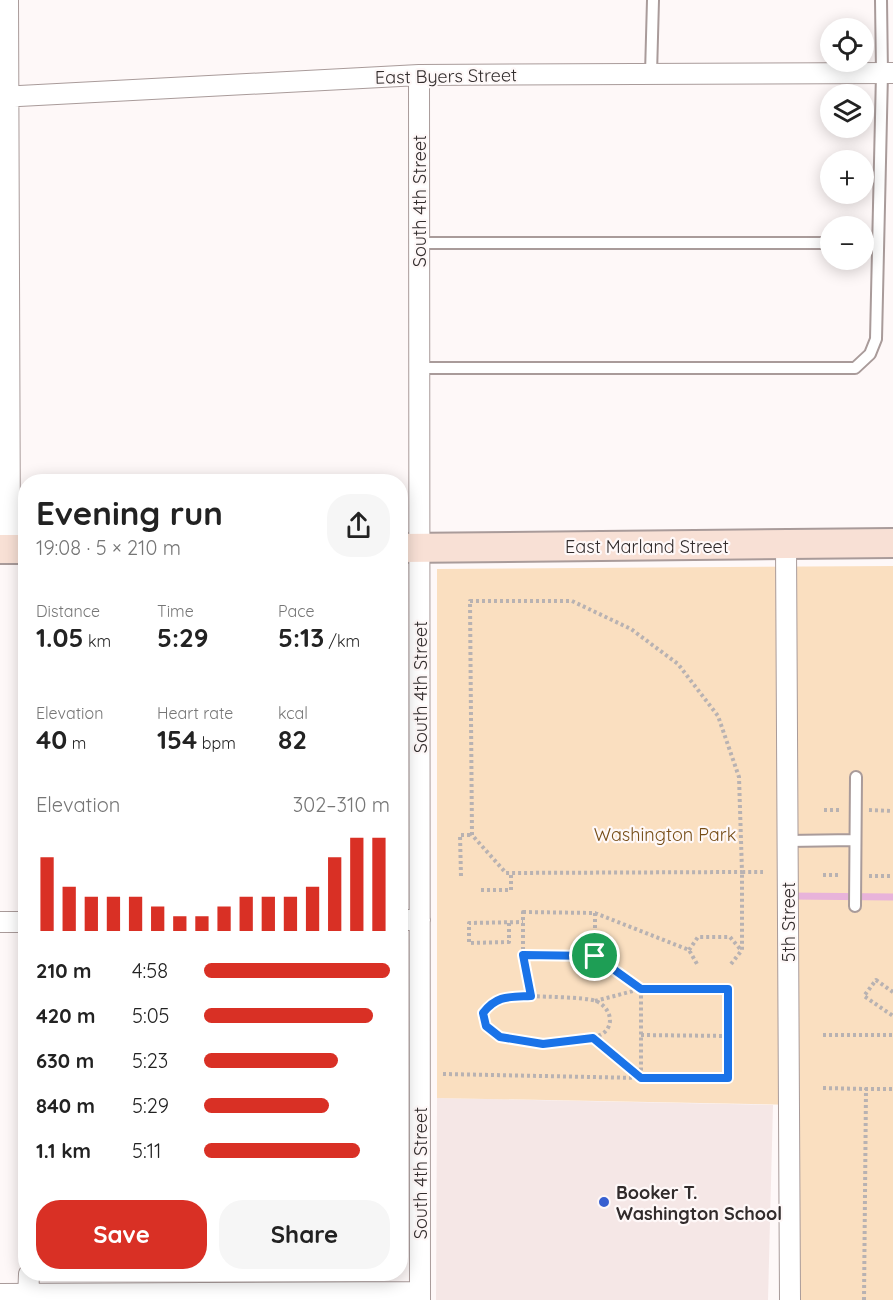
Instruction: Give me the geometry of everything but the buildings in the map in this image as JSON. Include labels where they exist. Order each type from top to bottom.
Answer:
[{"type":"street","points":[[8,0],[4,97],[5,404],[12,549]]},
{"type":"street","name":"East Byers Street","points":[[4,97],[419,75],[887,73]]},
{"type":"street","name":"South 4th Street","points":[[419,75],[420,368],[410,548],[410,920],[420,1296]]},
{"type":"street","name":"East Marland Street","points":[[410,548],[893,543]]},
{"type":"street","name":"5th Street","points":[[786,545],[790,1300]]},
{"type":"street","points":[[0,922],[18,922]]},
{"type":"street","points":[[28,1297],[29,1281]]},
{"type":"street","points":[[0,1294],[28,1297],[420,1296]]},
{"type":"lane","points":[[651,74],[653,0]]},
{"type":"lane","points":[[420,368],[855,368],[870,354],[876,339],[878,243],[887,73],[881,0]]},
{"type":"lane","points":[[419,243],[820,243]]},
{"type":"lane","points":[[855,906],[856,777]]},
{"type":"lane","points":[[788,841],[855,840]]},
{"type":"path","points":[[731,964],[742,950],[742,872],[739,777],[718,716],[678,664],[631,629],[572,601],[470,601],[472,835],[506,873],[742,872],[763,872]]},
{"type":"path","points":[[461,876],[460,835],[472,835]]},
{"type":"path","points":[[481,890],[511,890],[511,873]]},
{"type":"path","points":[[531,996],[523,955],[523,912],[596,913],[689,950],[697,964]]},
{"type":"path","points":[[595,956],[596,913]]},
{"type":"path","points":[[508,923],[509,942],[469,943],[469,923],[523,922]]},
{"type":"path","points":[[689,950],[698,937],[730,937],[742,950]]},
{"type":"path","points":[[523,955],[595,956],[641,989]]},
{"type":"path","points":[[893,992],[876,980],[864,996],[893,1016]]},
{"type":"path","points":[[641,989],[641,1078]]},
{"type":"path","points":[[443,1074],[728,1078],[728,989],[641,989],[595,1001],[531,996],[502,998],[491,1003],[483,1013],[486,1026],[500,1037],[543,1044],[593,1038],[603,1033],[609,1027],[610,1016],[605,1007],[595,1001]]},
{"type":"path","points":[[641,1035],[728,1035]]},
{"type":"path","points":[[823,1035],[893,1035]]},
{"type":"path","points":[[593,1038],[641,1078]]},
{"type":"path","points":[[823,1088],[893,1089]]},
{"type":"path","points":[[864,1300],[866,1089]]},
{"type":"shaded area","name":"Booker T. Washington School","points":[[437,1098],[773,1105],[768,1300],[436,1300]]},
{"type":"green space","name":"Washington Park","points":[[893,566],[893,1300],[799,1300],[800,1105],[437,1098],[437,569]]},
{"type":"waterway","points":[[790,896],[893,897]]},
{"type":"place","name":"Booker T. Washington School","points":[[604,1202]]},
{"type":"route","points":[[523,955],[595,956],[641,989],[728,989],[728,1078],[641,1078],[593,1038],[543,1044],[500,1037],[486,1026],[483,1013],[491,1003],[502,998],[531,996],[523,955]]}]
